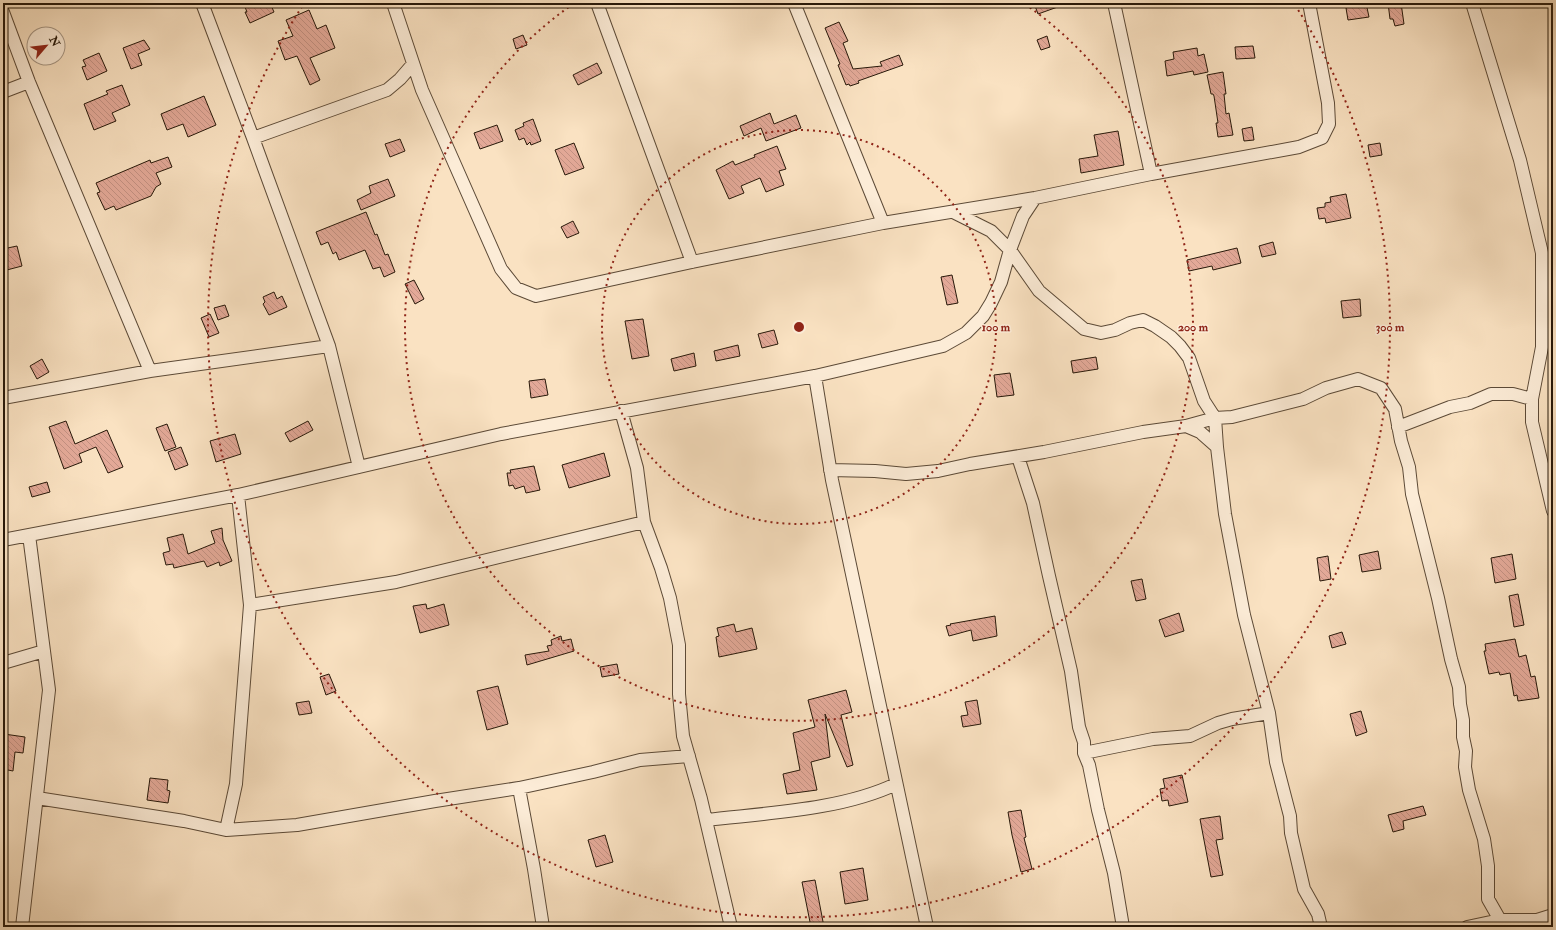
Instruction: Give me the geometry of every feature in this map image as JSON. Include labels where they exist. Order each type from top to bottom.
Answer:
[{"type":"street","points":[[202,3],[329,346],[359,468]]},
{"type":"street","points":[[392,3],[422,90],[501,269],[516,288],[536,296],[882,223],[1035,198],[1151,174],[1300,147],[1322,138],[1329,124],[1328,103],[1309,3]]},
{"type":"street","points":[[597,3],[692,262]]},
{"type":"street","points":[[794,3],[882,223]]},
{"type":"street","points":[[1114,3],[1151,174]]},
{"type":"street","points":[[1472,3],[1520,160],[1542,253],[1542,347],[1532,399],[1532,422],[1553,511]]},
{"type":"street","points":[[3,12],[29,82],[150,371]]},
{"type":"street","points":[[253,138],[387,90],[400,79],[413,64]]},
{"type":"street","points":[[3,92],[29,82]]},
{"type":"street","points":[[3,540],[238,495],[501,434],[815,376],[943,346],[966,333],[983,316],[1001,282],[1010,250],[1023,216],[1035,198]]},
{"type":"street","points":[[953,212],[991,231],[1010,250],[1039,291],[1084,329],[1101,333],[1115,330],[1130,323],[1143,320],[1171,337],[1189,358],[1204,401],[1215,418],[1216,447],[1225,514],[1244,615],[1269,713],[1276,762],[1290,816],[1291,833],[1304,889],[1318,914],[1321,927]]},
{"type":"street","points":[[3,398],[150,371],[329,346]]},
{"type":"street","points":[[815,376],[830,470],[927,927]]},
{"type":"street","points":[[830,470],[875,471],[906,474],[938,471],[1143,432],[1186,426],[1215,418],[1232,417],[1303,399],[1326,388],[1358,379],[1381,388],[1396,409],[1398,427],[1409,467],[1412,494],[1459,687],[1463,720],[1463,737],[1466,751],[1465,767],[1469,790],[1484,839],[1488,866],[1488,899],[1500,920]]},
{"type":"street","points":[[1398,427],[1450,407],[1470,403],[1491,394],[1513,394],[1532,399]]},
{"type":"street","points":[[621,411],[637,468],[644,522],[661,568],[679,645],[678,694],[683,736],[706,820],[731,927]]},
{"type":"street","points":[[1186,426],[1200,432],[1216,447]]},
{"type":"street","points":[[1018,457],[1033,503],[1071,671],[1079,727],[1084,742],[1084,754],[1089,765],[1098,810],[1114,873],[1123,927]]},
{"type":"street","points":[[226,830],[236,784],[250,605],[238,495]]},
{"type":"street","points":[[250,605],[396,582],[644,522]]},
{"type":"street","points":[[22,927],[49,690],[28,535]]},
{"type":"street","points":[[3,663],[44,650]]},
{"type":"street","points":[[1084,754],[1131,743],[1190,736],[1218,723],[1232,719],[1269,713]]},
{"type":"street","points":[[37,798],[184,821],[226,830],[297,825],[519,788],[640,760],[689,756]]},
{"type":"street","points":[[706,820],[800,809],[852,800],[879,792],[896,784]]},
{"type":"street","points":[[519,788],[543,927]]},
{"type":"street","points":[[1467,927],[1500,920],[1537,920],[1553,915]]},
{"type":"building","points":[[254,3],[270,3],[274,12],[250,23],[245,12],[247,12],[245,7]]},
{"type":"building","points":[[1034,3],[1065,3],[1066,4],[1038,14]]},
{"type":"building","points":[[1361,3],[1366,3],[1369,17],[1348,20],[1346,8]]},
{"type":"building","points":[[1388,3],[1401,3],[1404,24],[1395,26],[1393,19],[1390,19]]},
{"type":"building","points":[[309,10],[317,29],[326,25],[335,48],[310,58],[320,80],[310,85],[297,56],[285,60],[278,41],[293,36],[286,20]]},
{"type":"building","points":[[839,22],[848,41],[843,43],[853,69],[882,66],[880,62],[899,55],[903,65],[858,81],[859,83],[850,86],[849,84],[846,85],[838,65],[840,64],[825,28]]},
{"type":"building","points":[[523,35],[527,45],[516,49],[513,39]]},
{"type":"building","points":[[1047,36],[1050,47],[1041,50],[1037,40]]},
{"type":"building","points":[[144,40],[150,49],[138,54],[142,65],[131,69],[123,48]]},
{"type":"building","points":[[1253,46],[1255,58],[1236,59],[1235,47]]},
{"type":"building","points":[[1197,48],[1198,56],[1204,54],[1208,72],[1194,75],[1193,71],[1167,76],[1165,61],[1174,59],[1173,52]]},
{"type":"building","points":[[99,53],[107,71],[87,80],[82,67],[86,66],[83,60]]},
{"type":"building","points":[[597,63],[602,73],[578,85],[573,75]]},
{"type":"building","points":[[1223,72],[1226,94],[1224,94],[1226,114],[1229,113],[1233,135],[1218,137],[1216,123],[1218,123],[1214,96],[1211,94],[1207,75]]},
{"type":"building","points":[[122,85],[130,105],[112,113],[116,121],[94,130],[84,104],[108,94],[106,91]]},
{"type":"building","points":[[204,96],[216,125],[188,137],[183,124],[167,130],[161,114]]},
{"type":"building","points":[[770,113],[774,124],[796,115],[801,128],[766,141],[761,128],[744,136],[740,126]]},
{"type":"building","points":[[533,119],[541,141],[531,145],[530,142],[527,145],[524,138],[519,140],[515,130],[524,126],[523,123]]},
{"type":"building","points":[[497,125],[503,141],[480,149],[474,133]]},
{"type":"building","points":[[1252,127],[1254,140],[1244,141],[1242,129]]},
{"type":"building","points":[[1118,131],[1124,165],[1081,173],[1079,159],[1098,156],[1094,135]]},
{"type":"building","points":[[400,139],[405,151],[390,157],[385,144]]},
{"type":"building","points":[[574,143],[584,168],[565,175],[555,150]]},
{"type":"building","points":[[1380,143],[1382,155],[1370,157],[1368,145]]},
{"type":"building","points":[[777,146],[786,169],[779,171],[784,185],[766,192],[760,178],[741,186],[744,193],[729,199],[716,170],[733,161],[735,165],[755,157],[754,155]]},
{"type":"building","points":[[168,157],[172,167],[156,173],[161,184],[156,187],[151,196],[116,210],[114,206],[105,210],[97,193],[100,192],[96,183],[150,160],[151,163]]},
{"type":"building","points":[[388,179],[395,196],[361,210],[357,200],[371,193],[369,186]]},
{"type":"building","points":[[1346,194],[1351,218],[1326,223],[1325,218],[1319,219],[1317,208],[1325,207],[1325,203],[1331,202],[1330,197]]},
{"type":"building","points":[[366,212],[375,235],[377,234],[385,255],[388,254],[395,272],[384,277],[380,267],[373,269],[365,250],[339,260],[336,252],[333,254],[328,242],[321,245],[316,232]]},
{"type":"building","points":[[573,221],[579,233],[567,238],[561,227]]},
{"type":"building","points":[[1273,242],[1276,254],[1262,257],[1259,246]]},
{"type":"building","points":[[17,246],[22,266],[3,271],[3,249]]},
{"type":"building","points":[[1237,248],[1241,263],[1213,270],[1212,266],[1189,271],[1187,260]]},
{"type":"building","points":[[952,275],[958,303],[947,305],[941,277]]},
{"type":"building","points":[[414,280],[424,299],[415,304],[405,284]]},
{"type":"building","points":[[274,292],[277,299],[282,296],[287,307],[269,315],[263,304],[265,302],[263,297]]},
{"type":"building","points":[[1360,299],[1361,316],[1343,318],[1341,301]]},
{"type":"building","points":[[225,305],[229,316],[218,320],[214,308]]},
{"type":"building","points":[[210,314],[219,333],[209,337],[201,318]]},
{"type":"building","points":[[643,319],[649,356],[632,359],[625,321]]},
{"type":"building","points":[[774,330],[778,344],[762,348],[758,334]]},
{"type":"building","points":[[738,345],[740,356],[716,361],[714,351]]},
{"type":"building","points":[[694,353],[696,366],[674,371],[671,359]]},
{"type":"building","points":[[1096,357],[1098,369],[1073,373],[1071,361]]},
{"type":"building","points":[[42,359],[49,372],[37,379],[30,366]]},
{"type":"building","points":[[1010,373],[1014,395],[997,397],[994,375]]},
{"type":"building","points":[[545,379],[548,395],[531,398],[529,381]]},
{"type":"building","points":[[66,421],[75,444],[107,430],[123,467],[108,473],[96,447],[79,454],[82,462],[64,469],[49,427]]},
{"type":"building","points":[[308,421],[313,430],[290,442],[285,433]]},
{"type":"building","points":[[167,424],[176,447],[165,451],[156,428]]},
{"type":"building","points":[[235,434],[241,454],[216,462],[210,441]]},
{"type":"building","points":[[181,447],[188,465],[175,470],[168,452]]},
{"type":"building","points":[[604,453],[610,476],[569,488],[562,465]]},
{"type":"building","points":[[534,466],[540,490],[526,493],[524,486],[515,489],[513,485],[509,486],[507,473],[511,473],[510,470]]},
{"type":"building","points":[[47,482],[50,492],[32,497],[29,487]]},
{"type":"building","points":[[222,528],[223,540],[232,561],[220,566],[219,562],[207,567],[204,561],[174,568],[173,564],[166,565],[163,553],[170,551],[167,538],[183,534],[188,554],[215,543],[211,531]]},
{"type":"building","points":[[1378,551],[1381,569],[1362,572],[1359,555]]},
{"type":"building","points":[[1512,554],[1516,579],[1495,583],[1491,558]]},
{"type":"building","points":[[1328,556],[1331,579],[1320,581],[1317,558]]},
{"type":"building","points":[[1142,579],[1146,599],[1136,601],[1131,581]]},
{"type":"building","points":[[1518,594],[1524,625],[1514,627],[1509,596]]},
{"type":"building","points":[[426,604],[427,609],[444,604],[449,625],[420,633],[413,606]]},
{"type":"building","points":[[1179,613],[1184,631],[1165,637],[1159,620]]},
{"type":"building","points":[[995,616],[997,636],[973,641],[971,630],[949,636],[946,626],[951,625],[950,624]]},
{"type":"building","points":[[734,624],[736,632],[752,628],[757,649],[719,657],[716,637],[719,636],[717,628]]},
{"type":"building","points":[[1342,632],[1346,644],[1332,648],[1329,636]]},
{"type":"building","points":[[561,636],[562,641],[571,639],[574,651],[527,665],[525,655],[549,651],[547,646],[552,645],[551,640]]},
{"type":"building","points":[[1515,639],[1519,657],[1526,655],[1531,677],[1535,676],[1539,698],[1518,701],[1517,695],[1514,696],[1510,673],[1500,675],[1499,672],[1489,674],[1484,651],[1486,651],[1485,644]]},
{"type":"building","points":[[617,664],[619,674],[602,677],[600,667]]},
{"type":"building","points":[[329,674],[336,691],[326,695],[320,677]]},
{"type":"building","points":[[498,686],[508,724],[487,730],[477,691]]},
{"type":"building","points":[[846,690],[852,712],[841,715],[853,765],[847,767],[825,714],[830,757],[811,762],[817,790],[787,794],[783,774],[800,770],[793,733],[815,727],[808,700]]},
{"type":"building","points":[[977,700],[981,724],[963,727],[961,716],[968,715],[965,702]]},
{"type":"building","points":[[309,701],[312,713],[299,715],[296,703]]},
{"type":"building","points":[[1361,711],[1367,732],[1356,736],[1350,714]]},
{"type":"building","points":[[4,734],[25,737],[23,753],[15,752],[13,771],[3,769]]},
{"type":"building","points":[[1182,775],[1188,802],[1169,806],[1168,800],[1162,801],[1160,789],[1165,788],[1163,779]]},
{"type":"building","points":[[150,778],[168,780],[167,790],[170,791],[168,803],[147,800]]},
{"type":"building","points":[[1423,806],[1426,815],[1403,821],[1404,829],[1393,832],[1388,815]]},
{"type":"building","points":[[1021,810],[1026,837],[1024,838],[1032,869],[1021,872],[1008,812]]},
{"type":"building","points":[[1220,816],[1223,839],[1216,840],[1223,875],[1211,877],[1200,819]]},
{"type":"building","points":[[605,835],[613,862],[596,867],[588,840]]},
{"type":"building","points":[[863,868],[868,900],[845,904],[840,872]]},
{"type":"building","points":[[815,880],[824,927],[811,927],[802,882]]}]
